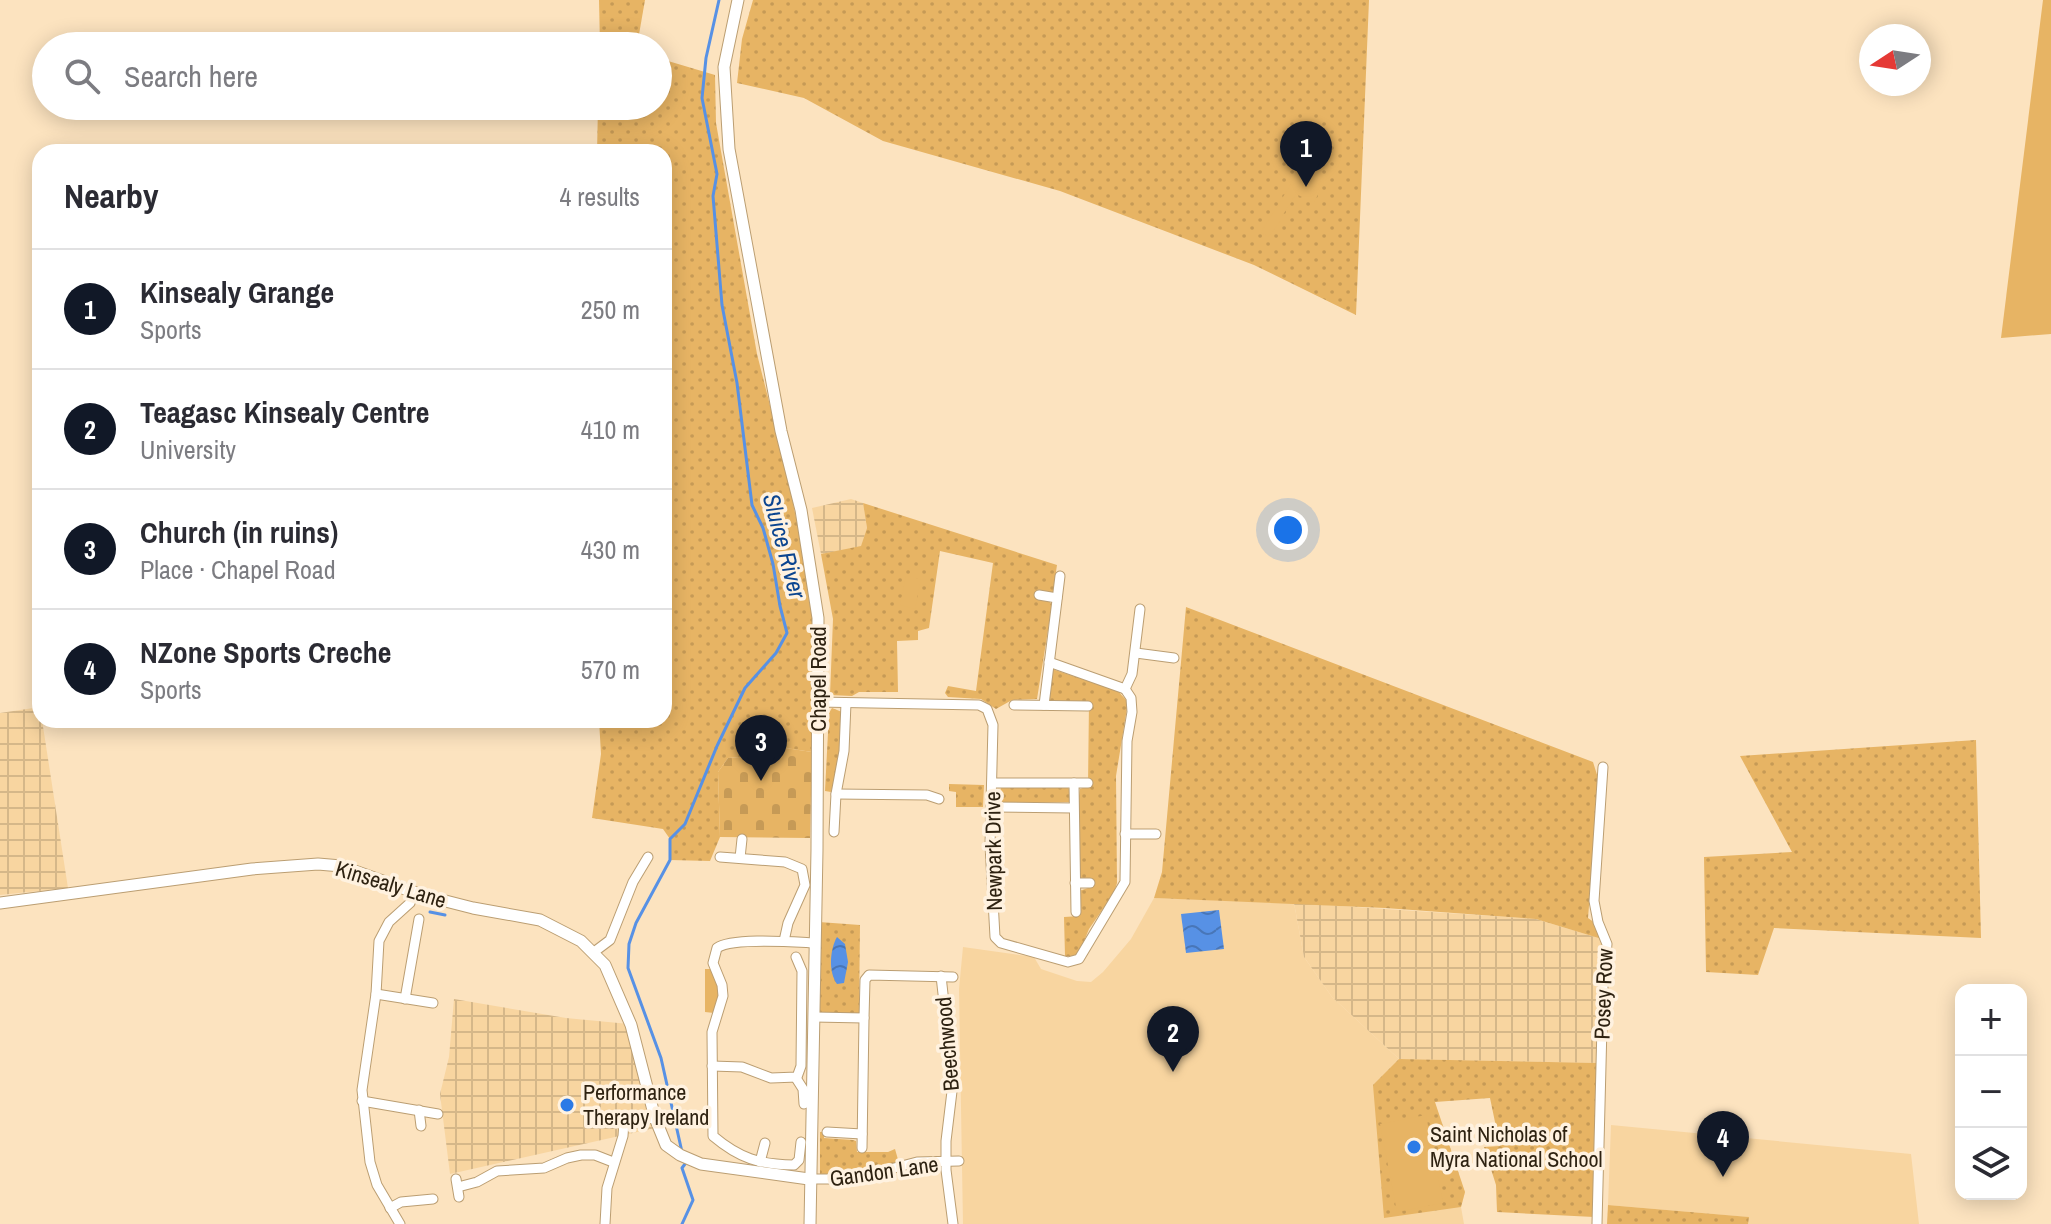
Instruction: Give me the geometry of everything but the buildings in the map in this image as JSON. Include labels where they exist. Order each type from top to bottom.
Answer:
[{"type":"street","name":"Chapel Road","points":[[738,0],[724,67],[729,149],[776,402],[801,510],[818,618],[810,1224]]},
{"type":"street","points":[[1044,705],[1060,576]]},
{"type":"street","points":[[1039,595],[1057,598]]},
{"type":"street","points":[[1049,662],[1125,689],[1136,653],[1140,609]]},
{"type":"street","points":[[1136,653],[1174,658]]},
{"type":"street","name":"Newpark Drive","points":[[818,702],[979,705],[987,709],[993,725],[990,845],[995,937],[1001,943],[1068,962],[1079,959],[1125,882],[1127,741],[1132,712],[1131,698],[1125,689]]},
{"type":"street","points":[[834,832],[846,703]]},
{"type":"street","points":[[1014,705],[1088,706]]},
{"type":"street","name":"Posey Row","points":[[1597,1224],[1603,986],[1607,944],[1594,901],[1603,767]]},
{"type":"street","points":[[992,783],[1088,783]]},
{"type":"street","points":[[1074,783],[1076,912]]},
{"type":"street","points":[[836,794],[927,795],[939,799]]},
{"type":"street","points":[[992,807],[1073,808]]},
{"type":"street","points":[[1125,834],[1156,834]]},
{"type":"street","points":[[740,858],[742,839]]},
{"type":"street","points":[[594,952],[610,940],[633,882],[648,857]]},
{"type":"street","points":[[720,857],[792,863],[804,873],[805,885],[788,923],[784,941]]},
{"type":"street","name":"Kinsealy Lane","points":[[0,903],[295,864],[341,866],[414,892],[473,908],[540,920],[564,931],[594,952],[613,980],[631,1025],[655,1118],[666,1145],[688,1159],[720,1167],[809,1179]]},
{"type":"street","points":[[1075,883],[1090,883]]},
{"type":"street","points":[[400,1224],[377,1185],[370,1162],[362,1101],[376,994],[379,941],[382,931],[410,903],[414,892]]},
{"type":"street","points":[[405,999],[419,919]]},
{"type":"street","points":[[801,1142],[799,1160],[794,1165],[741,1157],[713,1136],[713,1026],[723,996],[721,980],[713,963],[717,948],[731,942],[815,943]]},
{"type":"street","points":[[796,957],[802,971],[802,987],[801,1066],[796,1078]]},
{"type":"street","name":"Beechwood","points":[[862,1148],[866,976],[953,977]]},
{"type":"street","name":"Beechwood","points":[[941,976],[953,1083],[946,1141],[953,1224]]},
{"type":"street","points":[[376,994],[433,1003]]},
{"type":"street","points":[[814,1017],[864,1018]]},
{"type":"street","points":[[712,1066],[736,1066],[771,1078],[796,1078]]},
{"type":"street","points":[[796,1078],[803,1089],[804,1104]]},
{"type":"street","points":[[362,1101],[438,1114]]},
{"type":"street","points":[[419,1110],[421,1126]]},
{"type":"street","points":[[609,1123],[655,1118]]},
{"type":"street","points":[[605,1224],[606,1196],[624,1122]]},
{"type":"street","points":[[827,1132],[862,1134]]},
{"type":"street","points":[[760,1162],[765,1143]]},
{"type":"street","points":[[458,1188],[497,1171],[544,1168],[573,1156],[590,1155],[613,1162]]},
{"type":"street","name":"Gandon Lane","points":[[809,1179],[852,1179],[917,1162],[959,1161]]},
{"type":"street","points":[[390,1208],[401,1202],[433,1199]]},
{"type":"shaded area","points":[[851,499],[863,503],[867,528],[861,547],[821,554],[812,508]]},
{"type":"shaded area","points":[[32,708],[32,728],[43,728],[68,888],[0,895],[0,713]]},
{"type":"shaded area","points":[[1154,898],[1294,903],[1304,957],[1332,997],[1399,1059],[1415,1081],[1465,1192],[1461,1207],[1464,1224],[963,1224],[959,989],[963,947],[1034,957],[1041,969],[1077,981],[1091,982],[1131,939]]},
{"type":"shaded area","points":[[1294,903],[1536,919],[1605,940],[1598,1063],[1399,1059],[1332,997],[1304,957]]},
{"type":"shaded area","points":[[454,999],[566,1018],[629,1024],[655,1128],[450,1174],[440,1094],[449,1057]]},
{"type":"shaded area","points":[[1611,1125],[1911,1154],[1919,1224],[1748,1224],[1748,1217],[1608,1205]]},
{"type":"green space","points":[[599,0],[645,0],[639,32],[600,32]]},
{"type":"green space","points":[[753,0],[1369,0],[1356,315],[1254,265],[1060,191],[883,141],[804,98],[737,83],[742,39]]},
{"type":"green space","points":[[2043,0],[2051,0],[2051,334],[2001,338]]},
{"type":"green space","points":[[672,62],[715,75],[716,123],[757,354],[787,473],[807,572],[813,620],[812,752],[779,747],[751,756],[728,758],[718,772],[720,837],[710,861],[670,860],[670,839],[663,829],[592,818],[601,754],[599,728],[672,728],[672,144],[597,144],[598,120],[672,120]]},
{"type":"green space","points":[[1314,126],[1322,128],[1308,172],[1325,179],[1314,203],[1296,194],[1268,237],[1261,232],[1298,169]]},
{"type":"green space","points":[[863,503],[1057,565],[1053,592],[1048,592],[1052,605],[1037,699],[1012,700],[996,709],[981,699],[948,697],[945,693],[948,686],[976,691],[993,563],[940,551],[929,628],[918,631],[918,640],[897,641],[898,692],[830,695],[833,619],[821,554],[861,546],[867,528]]},
{"type":"green space","points":[[906,576],[921,579],[915,609],[900,605]]},
{"type":"green space","points":[[1186,607],[1593,762],[1599,781],[1588,918],[1605,930],[1605,940],[1536,919],[1385,908],[1154,898],[1162,872]]},
{"type":"green space","points":[[1052,669],[1118,691],[1126,700],[1127,708],[1116,776],[1117,883],[1114,893],[1089,929],[1078,956],[1065,956],[1064,917],[1080,916],[1079,891],[1091,887],[1079,877],[1077,809],[1080,789],[1088,786],[1089,702],[1049,700]]},
{"type":"green space","points":[[832,708],[842,712],[840,758],[831,792],[825,791],[829,713]]},
{"type":"green space","points":[[1976,740],[1981,938],[1774,928],[1758,975],[1706,972],[1704,857],[1792,852],[1740,756]]},
{"type":"green space","points":[[779,747],[812,752],[810,838],[720,837],[718,772],[728,758],[751,756]]},
{"type":"green space","points":[[949,784],[984,785],[983,807],[956,807],[956,792],[949,791]]},
{"type":"green space","points":[[1001,786],[1068,788],[1070,802],[1000,803]]},
{"type":"green space","points":[[819,922],[860,925],[859,1013],[856,1015],[818,1013]]},
{"type":"green space","points":[[705,969],[713,969],[717,981],[714,1013],[705,1012]]},
{"type":"green space","points":[[1399,1059],[1598,1063],[1594,1217],[1497,1212],[1496,1185],[1484,1147],[1500,1146],[1490,1098],[1435,1102],[1465,1192],[1461,1207],[1384,1218],[1373,1085]]},
{"type":"green space","points":[[1426,1115],[1443,1203],[1397,1212],[1380,1124]]},
{"type":"green space","points":[[820,1132],[824,1132],[824,1138],[856,1141],[857,1152],[888,1152],[895,1149],[899,1163],[855,1176],[820,1177]]},
{"type":"green space","points":[[1608,1205],[1749,1217],[1748,1224],[1607,1224]]},
{"type":"water","points":[[1219,910],[1224,949],[1186,953],[1181,914]]},
{"type":"water","points":[[837,937],[845,944],[848,962],[844,983],[837,984],[831,960]]},
{"type":"waterway","name":"Sluice River","points":[[682,1152],[661,1058],[628,968],[629,944],[636,923],[670,860],[670,839],[685,824],[745,688],[776,653],[787,633],[773,564],[763,528],[752,505],[737,383],[722,305],[713,196],[717,174],[702,98],[706,58],[719,0]]},
{"type":"waterway","points":[[430,912],[445,915]]},
{"type":"waterway","name":"Sluice River","points":[[682,1224],[693,1200],[682,1168],[685,1164]]},
{"type":"place","name":"Kinsealy Grange","points":[[1306,187]]},
{"type":"place","name":"Church (in ruins)","points":[[761,781]]},
{"type":"place","name":"Teagasc Kinsealy Centre","points":[[1173,1072]]},
{"type":"place","name":"Performance Therapy Ireland","points":[[567,1105]]},
{"type":"place","name":"Saint Nicholas of Myra National School","points":[[1414,1147]]},
{"type":"place","name":"NZone Sports Creche","points":[[1723,1177]]}]
